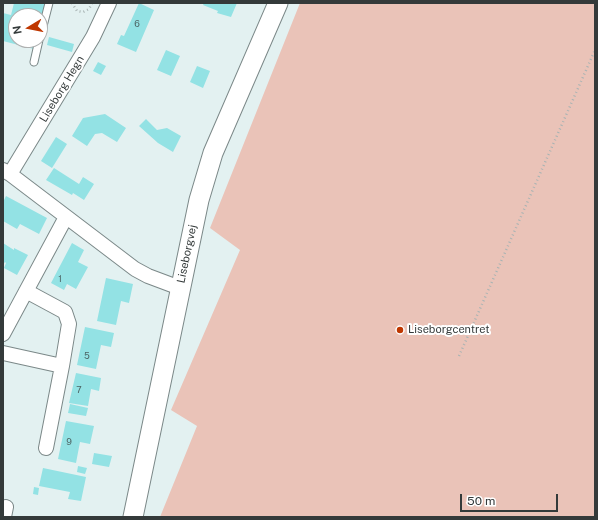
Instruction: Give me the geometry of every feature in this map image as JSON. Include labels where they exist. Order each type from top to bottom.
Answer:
[{"type":"street","name":"Liseborg Hegn","points":[[109,3],[94,37],[7,172],[135,269],[148,276],[180,288]]},
{"type":"street","name":"Liseborgvej","points":[[133,517],[199,200],[213,153],[278,3]]},
{"type":"street","points":[[3,334],[66,217]]},
{"type":"street","points":[[26,291],[65,312],[69,324],[46,448]]},
{"type":"street","points":[[3,353],[62,366]]},
{"type":"lane","points":[[34,62],[38,48]]},
{"type":"path","points":[[72,3],[77,11],[84,12],[89,9],[92,3]]},
{"type":"path","points":[[459,356],[595,50]]},
{"type":"shaded area","name":"Liseborgcentret","points":[[300,3],[595,3],[595,517],[160,517],[197,426],[171,410],[240,250],[210,228]]},
{"type":"building","points":[[14,3],[45,3],[44,8],[13,8]]},
{"type":"building","points":[[139,3],[154,10],[136,52],[117,44],[121,35],[124,36]]},
{"type":"building","points":[[204,3],[237,3],[231,17],[217,13],[218,11],[203,5]]},
{"type":"building","points":[[3,13],[8,14],[8,42],[3,41]]},
{"type":"building","points":[[49,37],[74,44],[72,52],[48,45]]},
{"type":"building","points":[[166,50],[180,56],[171,76],[157,70]]},
{"type":"building","points":[[98,62],[106,66],[101,75],[93,71]]},
{"type":"building","points":[[197,66],[210,71],[203,88],[190,82]]},
{"type":"building","points":[[105,114],[126,128],[117,142],[102,133],[95,134],[87,146],[72,136],[83,118]]},
{"type":"building","points":[[146,119],[157,130],[167,128],[181,136],[173,152],[158,143],[139,126]]},
{"type":"building","points":[[56,137],[67,144],[52,168],[41,161]]},
{"type":"building","points":[[54,168],[79,184],[83,177],[94,184],[84,200],[46,180]]},
{"type":"building","points":[[6,196],[47,218],[39,234],[20,224],[17,229],[3,221],[3,202]]},
{"type":"building","points":[[3,243],[14,250],[14,248],[28,255],[17,275],[4,268],[6,263],[5,262],[3,265]]},
{"type":"building","points":[[72,243],[84,250],[78,262],[88,267],[76,289],[67,284],[64,290],[51,283]]},
{"type":"building","points":[[106,278],[133,284],[129,303],[121,301],[116,325],[97,321]]},
{"type":"building","points":[[85,327],[114,333],[111,347],[101,345],[96,369],[77,365]]},
{"type":"building","points":[[76,373],[101,378],[99,391],[91,389],[88,406],[69,403]]},
{"type":"building","points":[[70,404],[88,408],[86,416],[68,413]]},
{"type":"building","points":[[66,421],[94,426],[90,444],[80,442],[76,463],[58,459]]},
{"type":"building","points":[[94,453],[112,456],[109,467],[92,464]]},
{"type":"building","points":[[78,466],[87,468],[85,474],[77,472]]},
{"type":"building","points":[[43,468],[86,477],[81,501],[68,499],[70,492],[39,486]]},
{"type":"building","points":[[34,487],[39,488],[38,495],[33,494]]},
{"type":"place","name":"Liseborgcentret","points":[[400,330]]}]
